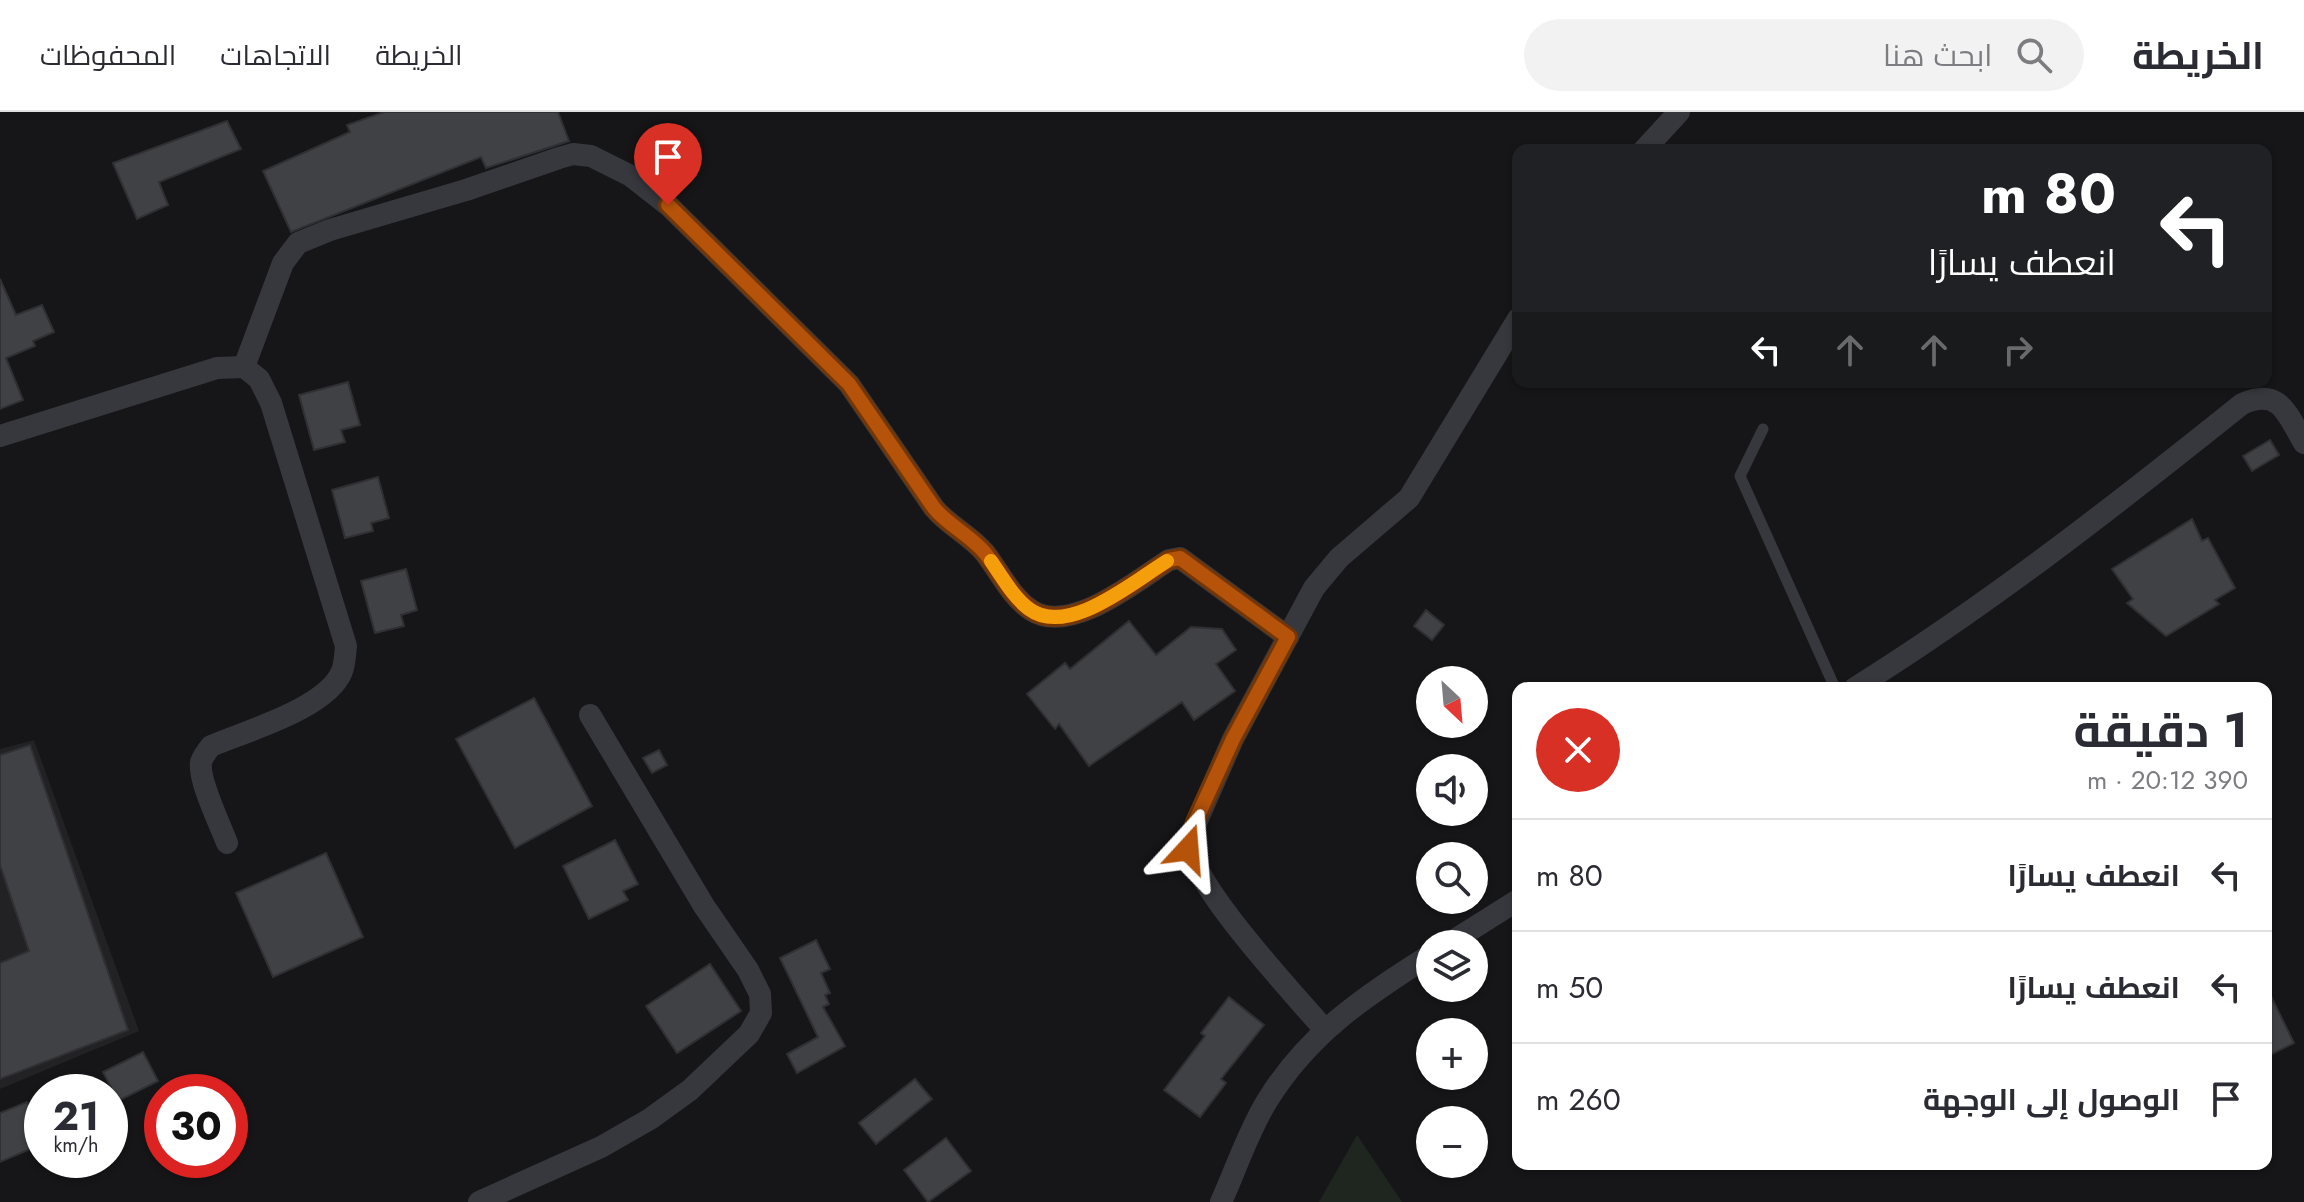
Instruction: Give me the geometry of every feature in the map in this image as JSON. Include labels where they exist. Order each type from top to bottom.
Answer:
[{"type":"street","points":[[1650,144],[1679,112]]},
{"type":"street","points":[[244,367],[283,263],[298,243],[319,233],[466,190],[559,158],[573,154],[591,156],[631,176],[668,205],[849,384],[934,508],[945,521],[983,551],[1030,610],[1045,617],[1081,613],[1169,560],[1180,558],[1288,637]]},
{"type":"street","points":[[1324,1029],[1228,915],[1193,863],[1188,849],[1195,822],[1233,739],[1314,588],[1339,558],[1409,498],[1512,329]]},
{"type":"street","points":[[0,436],[217,368],[244,367],[259,379],[271,403],[346,646],[342,672],[328,690],[303,707],[211,746],[203,757],[200,766],[227,843]]},
{"type":"street","points":[[1865,682],[1926,644],[2095,522],[2242,404],[2259,396],[2272,398],[2284,409],[2304,443]]},
{"type":"street","points":[[479,1202],[601,1147],[650,1119],[690,1090],[749,1034],[761,1013],[760,994],[748,970],[704,906],[590,715]]},
{"type":"street","points":[[1470,930],[1512,904]]},
{"type":"street","points":[[1221,1202],[1265,1103],[1324,1029],[1416,964]]},
{"type":"lane","points":[[1763,429],[1740,476],[1832,682]]},
{"type":"shaded area","points":[[34,740],[139,1031],[36,1074],[24,1074],[24,1079],[0,1089],[0,749]]},
{"type":"shaded area","points":[[1357,1135],[1402,1202],[1319,1202]]},
{"type":"building","points":[[384,112],[558,112],[569,141],[486,168],[481,157],[291,232],[263,171],[350,132],[347,125]]},
{"type":"building","points":[[227,121],[241,149],[159,182],[168,205],[137,219],[113,163]]},
{"type":"building","points":[[0,279],[16,315],[42,305],[54,332],[33,341],[35,346],[6,358],[23,400],[0,409]]},
{"type":"building","points":[[348,382],[360,425],[341,430],[345,442],[314,450],[299,395]]},
{"type":"building","points":[[2270,440],[2279,455],[2252,471],[2243,456]]},
{"type":"building","points":[[378,477],[389,518],[371,523],[373,531],[345,538],[332,490]]},
{"type":"building","points":[[2192,519],[2202,541],[2208,538],[2235,588],[2215,600],[2219,604],[2166,636],[2127,603],[2133,599],[2112,569]]},
{"type":"building","points":[[406,569],[417,610],[401,615],[404,626],[375,633],[361,581]]},
{"type":"building","points":[[1426,610],[1444,625],[1432,640],[1414,626]]},
{"type":"building","points":[[1129,621],[1156,655],[1191,627],[1222,629],[1236,650],[1216,664],[1235,691],[1194,720],[1182,702],[1089,766],[1059,724],[1055,729],[1027,694],[1065,663],[1070,669]]},
{"type":"building","points":[[534,698],[592,806],[515,848],[456,739]]},
{"type":"building","points":[[30,745],[128,1030],[0,1079],[0,963],[29,951],[0,865],[0,755]]},
{"type":"building","points":[[659,750],[667,765],[652,773],[643,758]]},
{"type":"building","points":[[615,840],[638,884],[623,891],[628,900],[589,919],[563,866]]},
{"type":"building","points":[[326,853],[363,937],[273,977],[236,893]]},
{"type":"building","points":[[816,940],[830,969],[821,973],[830,993],[825,995],[829,1004],[823,1007],[845,1046],[797,1073],[787,1054],[818,1037],[780,958]]},
{"type":"building","points":[[710,964],[741,1011],[677,1053],[646,1006]]},
{"type":"building","points":[[1229,997],[1264,1025],[1221,1079],[1226,1083],[1200,1117],[1164,1090],[1205,1036],[1201,1033]]},
{"type":"building","points":[[2272,998],[2294,1043],[2272,1054]]},
{"type":"building","points":[[143,1052],[154,1074],[144,1074],[144,1088],[128,1096],[128,1074],[103,1072]]},
{"type":"building","points":[[915,1079],[932,1099],[876,1144],[859,1123]]},
{"type":"building","points":[[24,1103],[24,1152],[0,1162],[0,1113]]},
{"type":"building","points":[[946,1138],[971,1171],[928,1202],[904,1170]]},
{"type":"slow traffic","points":[[991,561],[1030,610],[1045,617],[1063,617],[1081,613],[1102,602],[1167,561]]},
{"type":"route","points":[[668,205],[849,384],[894,445],[934,508],[945,521],[983,551],[1030,610],[1045,617],[1081,613],[1169,560],[1180,558],[1288,637],[1233,739],[1195,822],[1188,849]]}]
